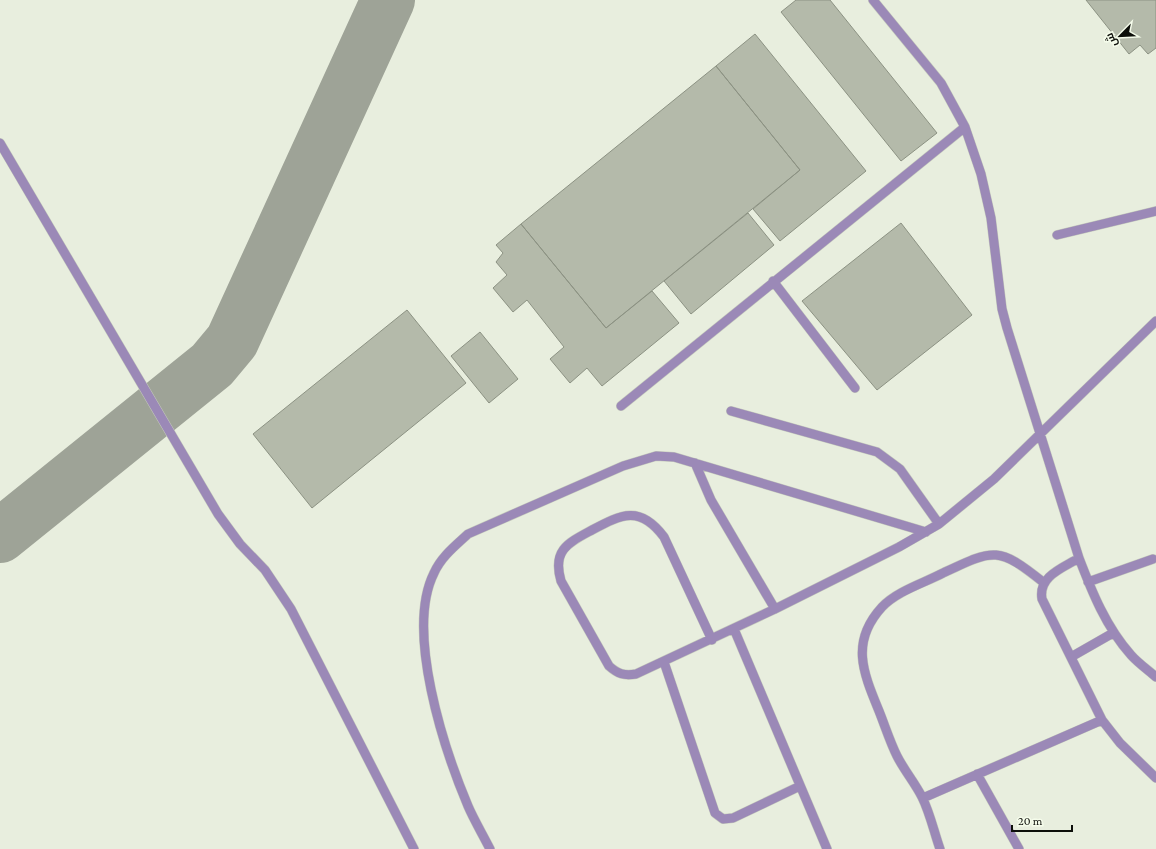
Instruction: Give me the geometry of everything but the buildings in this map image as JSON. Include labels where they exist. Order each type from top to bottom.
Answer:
[{"type":"lane","points":[[874,0],[941,83],[965,127],[981,174],[991,218],[1002,309],[1039,435],[1079,558],[1088,582],[1113,633],[1131,656],[1156,677]]},
{"type":"lane","points":[[621,406],[773,281],[965,127]]},
{"type":"lane","points":[[0,143],[218,514],[240,544],[265,570],[287,602],[414,849]]},
{"type":"lane","points":[[1057,235],[1156,211]]},
{"type":"lane","points":[[773,281],[855,388]]},
{"type":"lane","points":[[712,640],[664,537],[656,526],[644,518],[630,515],[616,517],[572,541],[563,548],[558,558],[558,570],[561,581],[609,666],[617,673],[626,676],[636,674],[712,640],[775,609],[899,547],[939,524],[976,495],[1156,321]]},
{"type":"lane","points":[[731,411],[877,452],[900,470],[939,524]]},
{"type":"lane","points":[[490,849],[468,807],[454,772],[434,698],[423,623],[426,597],[434,573],[448,551],[468,534],[623,466],[656,456],[674,457],[926,532]]},
{"type":"lane","points":[[695,463],[711,500],[775,609]]},
{"type":"lane","points":[[940,849],[923,798],[897,755],[864,673],[862,655],[864,636],[872,620],[883,606],[898,595],[976,558],[991,554],[1007,556],[1043,582]]},
{"type":"lane","points":[[1079,558],[1043,582],[1041,590],[1042,598],[1102,720],[1120,743],[1156,778]]},
{"type":"lane","points":[[1088,582],[1153,558]]},
{"type":"lane","points":[[734,629],[827,849]]},
{"type":"lane","points":[[1071,657],[1113,633]]},
{"type":"lane","points":[[664,662],[715,814],[723,819],[733,818],[800,786]]},
{"type":"lane","points":[[923,798],[1102,720]]},
{"type":"lane","points":[[977,774],[1019,849]]},
{"type":"taxiway","points":[[0,536],[212,365],[232,341],[388,0]]}]
